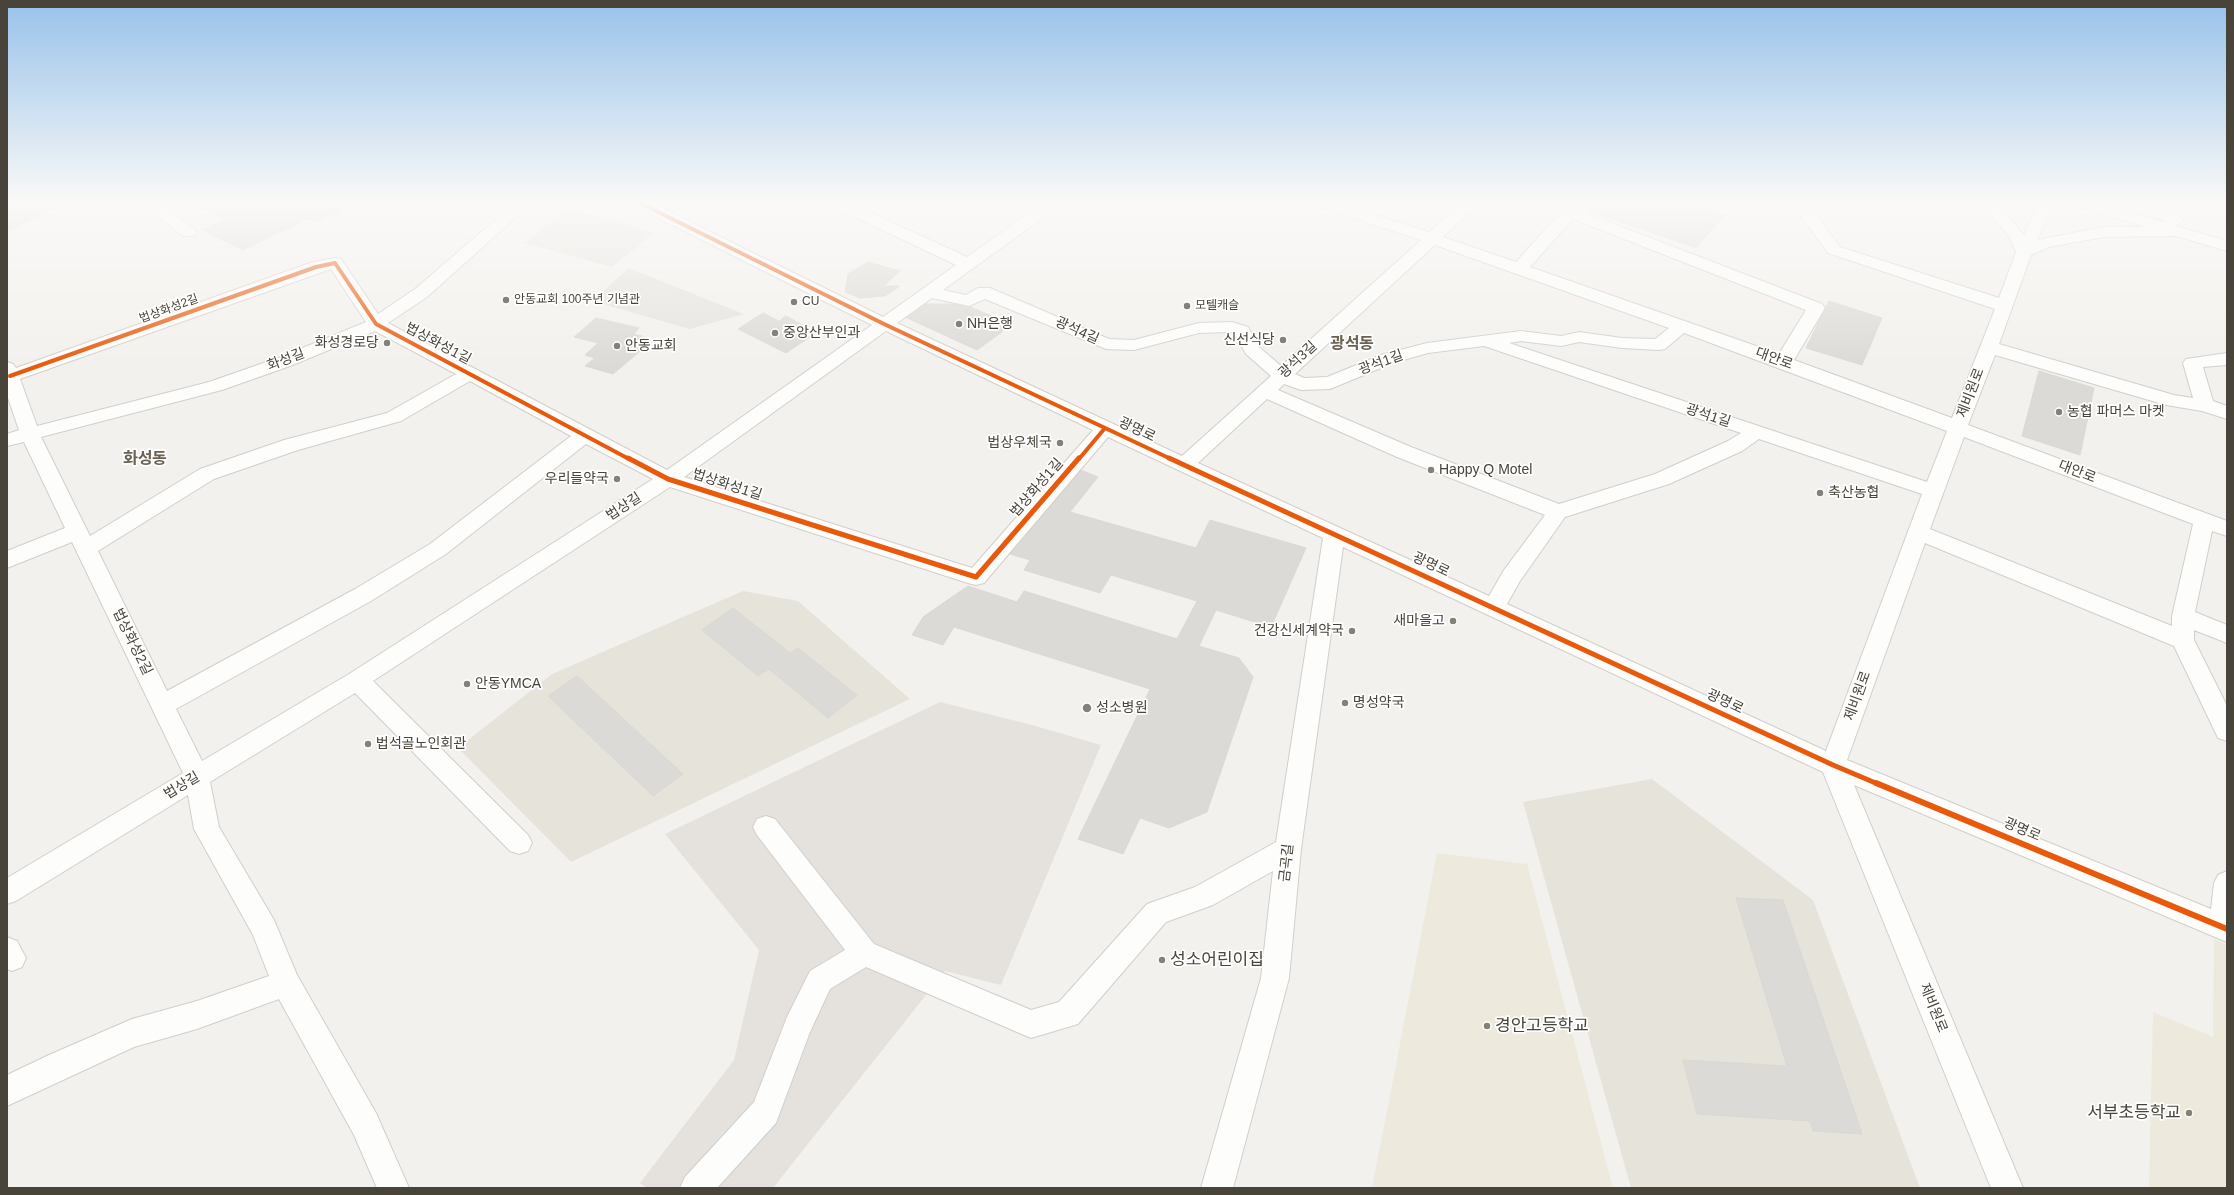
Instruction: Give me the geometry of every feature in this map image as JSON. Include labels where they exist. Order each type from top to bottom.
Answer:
[{"type":"street","name":"화성길","points":[[7,440],[215,386],[284,362],[376,324],[421,293],[462,257]]},
{"type":"street","name":"광명로","points":[[748,257],[884,324],[1105,428],[1833,765],[2224,928]]},
{"type":"street","points":[[953,257],[968,264]]},
{"type":"street","name":"법상길","points":[[7,892],[357,680],[668,478],[978,257]]},
{"type":"street","name":"광석3길","points":[[1184,465],[1410,257]]},
{"type":"street","name":"대안로","points":[[1484,257],[1783,362],[2227,529]]},
{"type":"street","points":[[1519,269],[1530,257]]},
{"type":"street","points":[[1685,257],[1816,308],[1783,362]]},
{"type":"street","points":[[1855,257],[2006,306]]},
{"type":"street","name":"제비원로","points":[[2007,1188],[1833,765],[1933,491],[2006,306],[2022,257]]},
{"type":"street","name":"법상화성1길","points":[[335,263],[376,324],[668,478],[976,577],[1105,428]]},
{"type":"street","name":"법상화성2길","points":[[335,263],[316,267],[8,372],[30,434],[197,777],[207,829],[264,929],[286,983],[365,1124],[393,1188]]},
{"type":"street","name":"광석4길","points":[[930,292],[969,301],[984,292],[1106,344],[1134,345],[1199,328],[1232,327],[1242,331],[1252,350],[1281,375]]},
{"type":"street","name":"광석1길","points":[[1281,375],[1301,384],[1330,383],[1387,359],[1427,348],[1521,336],[1561,341],[1579,337],[1622,343],[1659,345],[1682,326]]},
{"type":"street","name":"광석1길","points":[[1484,341],[1933,491]]},
{"type":"street","points":[[1989,347],[2174,401],[2205,405],[2227,413]]},
{"type":"street","points":[[2205,405],[2192,363],[2227,359]]},
{"type":"street","points":[[7,560],[82,540],[207,474],[291,445],[394,418],[469,374]]},
{"type":"street","points":[[1264,391],[1404,452],[1558,512]]},
{"type":"street","points":[[1494,608],[1512,576],[1558,512],[1662,479],[1735,446],[1757,432]]},
{"type":"street","points":[[162,705],[363,596],[438,549],[585,435]]},
{"type":"street","points":[[2204,520],[2183,616],[2183,640],[2227,731]]},
{"type":"street","points":[[1918,532],[2183,640]]},
{"type":"street","name":"금곡길","points":[[1213,1184],[1275,978],[1288,849],[1334,534]]},
{"type":"street","points":[[2183,616],[2227,634]]},
{"type":"street","points":[[357,680],[519,843]]},
{"type":"street","points":[[766,827],[864,953],[1031,1024],[1068,1014],[1157,913],[1204,896],[1288,849]]},
{"type":"street","points":[[2224,928],[2227,883]]},
{"type":"street","points":[[696,1188],[766,1112],[797,1027],[820,980],[864,953]]},
{"type":"street","points":[[7,1091],[58,1065],[132,1033],[197,1015],[286,983]]},
{"type":"shaded area","points":[[575,257],[625,257],[612,267]]},
{"type":"shaded area","points":[[629,268],[744,314],[690,329],[592,301]]},
{"type":"shaded area","points":[[743,591],[798,601],[910,699],[571,862],[458,748],[552,674]]},
{"type":"shaded area","points":[[940,702],[1032,725],[1101,745],[1001,985],[945,971],[773,1188],[647,1188],[640,1183],[734,1060],[759,950],[665,834]]},
{"type":"shaded area","points":[[1652,779],[1813,900],[1920,1188],[1631,1188],[1523,802]]},
{"type":"shaded area","name":"경안고등학교","points":[[1437,853],[1527,864],[1613,1188],[1372,1188]]},
{"type":"shaded area","name":"서부초등학교","points":[[2214,939],[2227,945],[2227,1188],[2149,1188],[2153,1012],[2213,1037]]},
{"type":"building","points":[[868,262],[900,271],[884,286],[900,286],[885,296],[860,298],[845,292],[848,274]]},
{"type":"building","points":[[1829,301],[1882,318],[1862,365],[1806,348]]},
{"type":"building","points":[[924,304],[963,304],[1004,321],[1002,332],[977,350],[905,317]]},
{"type":"building","name":"중앙산부인과","points":[[763,313],[779,321],[786,316],[803,325],[796,330],[810,337],[786,353],[738,329]]},
{"type":"building","name":"안동교회","points":[[596,318],[639,328],[634,334],[642,336],[633,344],[645,347],[613,374],[585,366],[595,358],[585,355],[598,343],[574,337]]},
{"type":"building","name":"농협 파머스 마켓","points":[[2039,371],[2094,388],[2080,455],[2022,436]]},
{"type":"building","name":"성소병원","points":[[1078,469],[1098,477],[1070,512],[1196,548],[1210,520],[1306,548],[1271,627],[1216,610],[1199,646],[1239,658],[1253,677],[1207,812],[1169,828],[1140,818],[1123,854],[1078,839],[1150,689],[954,627],[943,645],[912,635],[923,617],[968,586],[1017,602],[1024,591],[1177,639],[1197,601],[1111,575],[1100,593],[1024,570],[1030,560],[1007,553]]},
{"type":"building","points":[[733,608],[790,653],[798,648],[857,695],[828,718],[769,669],[758,676],[702,630]]},
{"type":"building","points":[[577,676],[683,774],[653,796],[548,696]]},
{"type":"building","points":[[1736,898],[1783,900],[1862,1134],[1813,1131],[1810,1121],[1697,1114],[1683,1060],[1787,1066]]},
{"type":"cycle path","points":[[748,257],[884,324],[1105,428],[1833,765],[2227,929]]},
{"type":"cycle path","points":[[10,376],[316,267],[335,263],[376,324],[668,479],[976,577],[1105,428]]},
{"type":"place","name":"안동교회 100주년 기념관","points":[[506,300]]},
{"type":"place","name":"CU","points":[[794,302]]},
{"type":"place","name":"모텔캐슬","points":[[1187,306]]},
{"type":"place","name":"NH은행","points":[[959,324]]},
{"type":"place","name":"중앙산부인과","points":[[775,333]]},
{"type":"place","name":"신선식당","points":[[1283,340]]},
{"type":"place","name":"화성경로당","points":[[387,343]]},
{"type":"place","name":"안동교회","points":[[617,346]]},
{"type":"place","name":"농협 파머스 마켓","points":[[2059,412]]},
{"type":"place","name":"법상우체국","points":[[1060,443]]},
{"type":"place","name":"Happy Q Motel","points":[[1431,470]]},
{"type":"place","name":"우리들약국","points":[[617,479]]},
{"type":"place","name":"축산농협","points":[[1820,493]]},
{"type":"place","name":"새마을고","points":[[1453,621]]},
{"type":"place","name":"건강신세계약국","points":[[1352,631]]},
{"type":"place","name":"안동YMCA","points":[[467,684]]},
{"type":"place","name":"명성약국","points":[[1345,703]]},
{"type":"place","name":"성소병원","points":[[1087,708]]},
{"type":"place","name":"법석골노인회관","points":[[368,744]]},
{"type":"place","name":"성소어린이집","points":[[1162,960]]},
{"type":"place","name":"경안고등학교","points":[[1487,1026]]},
{"type":"place","name":"서부초등학교","points":[[2189,1113]]},
{"type":"district","name":"광석동","points":[[1352,345]]},
{"type":"district","name":"화성동","points":[[145,460]]}]
